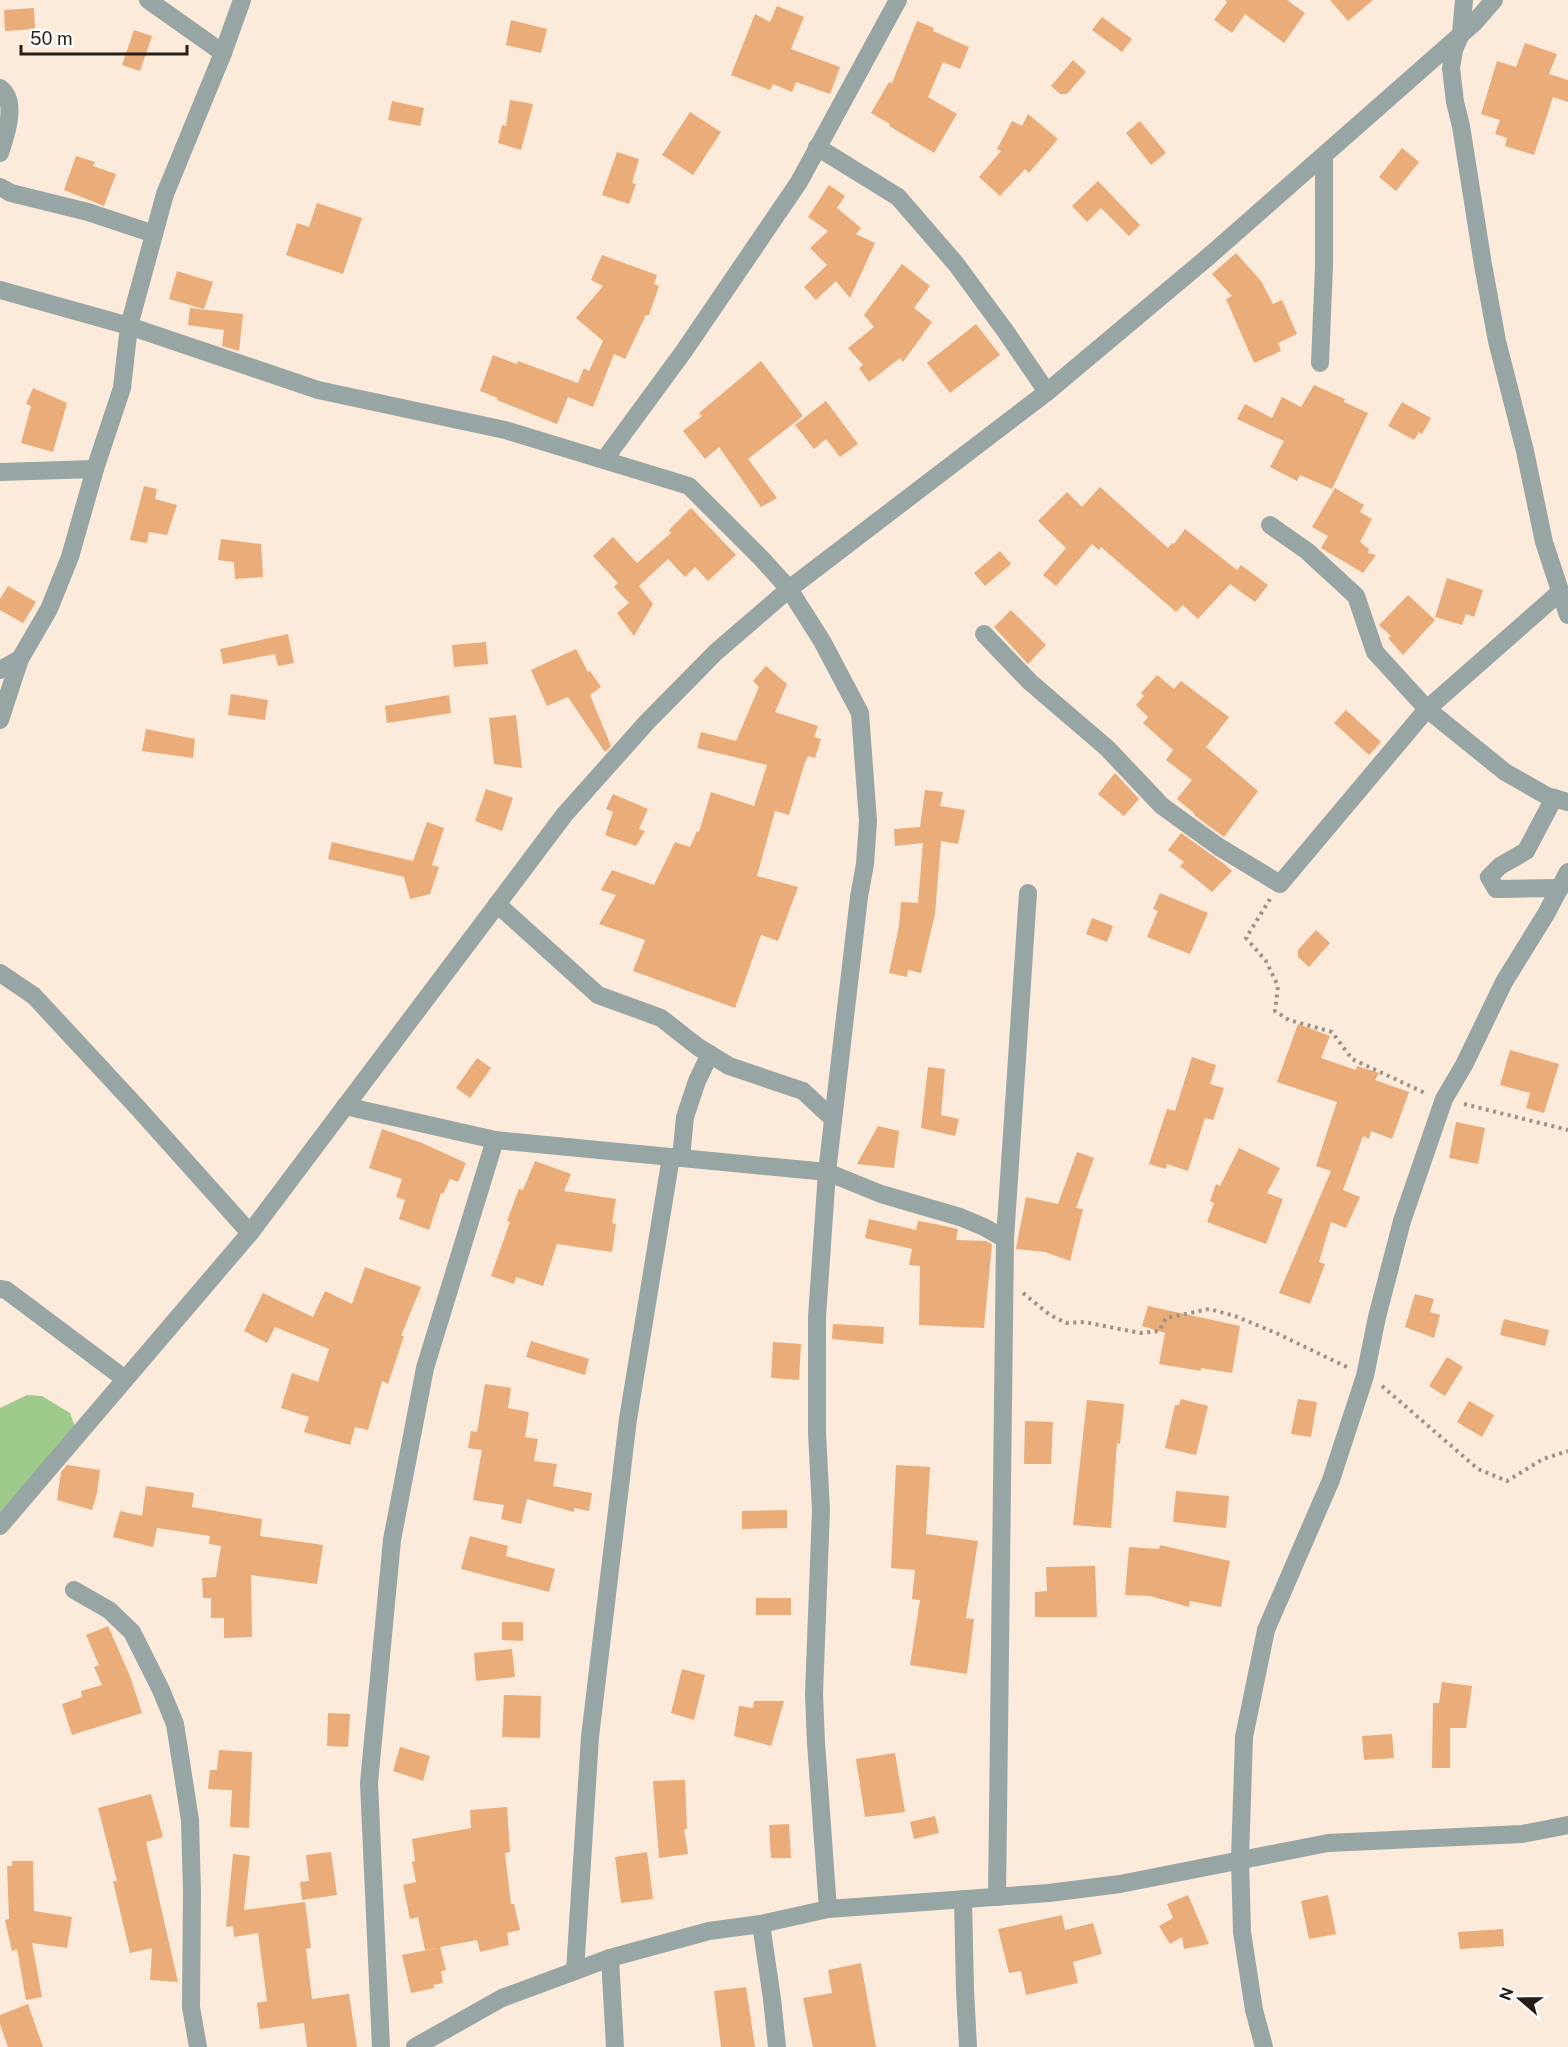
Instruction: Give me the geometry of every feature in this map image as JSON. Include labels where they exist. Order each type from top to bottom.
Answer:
[{"type":"street","points":[[148,0],[224,53]]},
{"type":"street","points":[[0,720],[20,659],[53,598],[69,557],[122,388],[129,326],[168,185],[224,53],[242,0]]},
{"type":"street","points":[[604,460],[690,342],[799,182],[898,0]]},
{"type":"street","points":[[1464,0],[1461,33],[1454,50],[1451,68],[1452,85],[1468,165],[1497,341],[1525,452],[1544,542],[1568,615]]},
{"type":"street","points":[[0,1526],[249,1233],[565,814],[647,722],[716,652],[789,589],[1047,392],[1208,257],[1324,157],[1461,33],[1494,0]]},
{"type":"street","points":[[0,88],[9,99],[10,108],[0,153]]},
{"type":"street","points":[[817,147],[897,197],[956,264],[1047,392]]},
{"type":"street","points":[[1320,363],[1324,266],[1324,157]]},
{"type":"street","points":[[0,187],[11,193],[88,212],[154,234]]},
{"type":"street","points":[[0,290],[129,326],[318,390],[505,430],[689,486],[789,589],[822,641],[860,713],[868,822],[865,864],[859,897],[827,1173],[817,1317],[817,1433],[821,1510],[814,1694],[828,1909]]},
{"type":"street","points":[[0,472],[95,469]]},
{"type":"street","points":[[1270,525],[1307,551],[1356,596],[1375,652],[1427,709],[1506,772],[1547,796],[1561,800],[1526,851],[1500,866],[1489,877],[1496,889],[1564,880]]},
{"type":"street","points":[[984,634],[1030,682],[1107,748],[1162,806],[1219,847],[1280,884],[1427,709],[1560,592]]},
{"type":"street","points":[[0,669],[20,659]]},
{"type":"street","points":[[1264,2047],[1254,2010],[1242,1932],[1240,1859],[1244,1737],[1266,1630],[1331,1480],[1365,1376],[1377,1317],[1402,1221],[1444,1100],[1464,1065],[1504,982],[1564,880]]},
{"type":"street","points":[[997,1897],[1005,1239],[1028,893]]},
{"type":"street","points":[[497,904],[598,994],[661,1018],[729,1066],[803,1091],[833,1119]]},
{"type":"street","points":[[0,973],[34,996],[249,1233]]},
{"type":"street","points":[[575,1971],[590,1737],[628,1419],[676,1157],[697,1081],[710,1054]]},
{"type":"street","points":[[345,1106],[495,1140],[827,1173],[890,1197],[960,1217],[1005,1239]]},
{"type":"street","points":[[381,2047],[369,1783],[392,1540],[424,1368],[495,1140]]},
{"type":"street","points":[[0,1289],[6,1290],[125,1379]]},
{"type":"street","points":[[74,1590],[109,1610],[132,1632],[161,1689],[175,1724],[190,1820],[191,2007],[198,2047]]},
{"type":"street","points":[[415,2047],[502,1998],[610,1958],[709,1931],[761,1924],[828,1909],[1049,1893],[1120,1884],[1328,1843],[1522,1834],[1568,1825]]},
{"type":"street","points":[[963,1899],[968,2047]]},
{"type":"street","points":[[761,1924],[777,2047]]},
{"type":"street","points":[[610,1958],[615,2047]]},
{"type":"path","points":[[1280,884],[1246,938],[1266,961],[1278,986],[1275,1011],[1289,1020],[1332,1032],[1352,1059],[1422,1092],[1444,1100],[1568,1130]]},
{"type":"path","points":[[1020,1291],[1050,1315],[1066,1323],[1084,1322],[1140,1333],[1159,1331],[1166,1318],[1209,1309],[1235,1316],[1365,1376],[1383,1387],[1479,1469],[1507,1481],[1543,1459],[1568,1451]]},
{"type":"green space","points":[[27,1395],[42,1396],[70,1413],[78,1435],[0,1526],[0,1408]]},
{"type":"building","points":[[1225,0],[1287,0],[1305,13],[1284,43],[1245,14],[1232,33],[1214,20],[1227,2]]},
{"type":"building","points":[[1330,0],[1373,0],[1348,21]]},
{"type":"building","points":[[777,6],[804,17],[791,49],[840,67],[830,94],[796,82],[792,92],[773,84],[770,90],[731,75],[755,14],[770,22]]},
{"type":"building","points":[[34,8],[35,29],[5,31],[4,10]]},
{"type":"building","points":[[1102,17],[1132,39],[1122,52],[1092,30]]},
{"type":"building","points":[[511,20],[547,29],[541,53],[506,45]]},
{"type":"building","points":[[917,21],[969,47],[960,69],[943,62],[928,97],[957,114],[934,153],[871,113],[889,82],[892,83]]},
{"type":"building","points":[[134,30],[152,36],[140,71],[122,65]]},
{"type":"building","points":[[1525,43],[1557,54],[1549,74],[1568,80],[1568,102],[1553,97],[1534,155],[1505,146],[1507,138],[1495,134],[1500,120],[1481,114],[1497,61],[1516,67]]},
{"type":"building","points":[[1073,60],[1086,72],[1067,94],[1060,94],[1051,86]]},
{"type":"building","points":[[510,100],[533,104],[521,150],[498,143],[502,125],[506,126]]},
{"type":"building","points":[[392,101],[424,108],[420,126],[388,120]]},
{"type":"building","points":[[690,112],[721,132],[693,175],[662,155]]},
{"type":"building","points":[[1028,114],[1058,139],[1029,173],[1025,169],[1000,196],[979,177],[1001,151],[997,149],[1012,121],[1022,126]]},
{"type":"building","points":[[1140,121],[1166,153],[1151,165],[1126,133]]},
{"type":"building","points":[[1402,148],[1419,162],[1396,191],[1379,177]]},
{"type":"building","points":[[617,152],[639,159],[632,183],[636,184],[629,204],[602,195]]},
{"type":"building","points":[[76,156],[95,162],[93,166],[116,174],[104,206],[64,190]]},
{"type":"building","points":[[1098,181],[1140,225],[1129,236],[1101,208],[1087,222],[1072,206]]},
{"type":"building","points":[[829,185],[845,196],[837,208],[861,228],[856,234],[875,243],[850,298],[836,281],[816,300],[804,287],[827,265],[810,248],[828,231],[808,217]]},
{"type":"building","points":[[317,203],[362,218],[343,274],[286,255],[297,223],[309,227]]},
{"type":"building","points":[[1236,253],[1261,281],[1273,304],[1282,300],[1297,334],[1278,343],[1281,351],[1254,363],[1226,299],[1232,296],[1212,274]]},
{"type":"building","points":[[602,255],[657,275],[654,284],[659,286],[649,315],[646,315],[625,359],[614,354],[593,407],[568,397],[557,424],[480,391],[493,355],[517,364],[518,361],[578,383],[584,368],[589,371],[603,341],[576,318],[603,286],[591,280]]},
{"type":"building","points":[[902,264],[930,286],[914,308],[932,322],[903,362],[900,358],[869,382],[859,368],[863,365],[848,348],[874,327],[864,315]]},
{"type":"building","points":[[177,271],[213,282],[204,309],[169,299]]},
{"type":"building","points":[[190,308],[243,314],[239,351],[222,346],[224,330],[188,325]]},
{"type":"building","points":[[976,324],[1000,355],[950,393],[927,363]]},
{"type":"building","points":[[761,361],[803,416],[748,459],[777,498],[761,507],[719,447],[705,459],[683,431],[702,416],[699,413]]},
{"type":"building","points":[[1314,385],[1345,399],[1344,402],[1368,413],[1332,489],[1300,475],[1297,481],[1270,467],[1284,441],[1237,419],[1245,404],[1272,418],[1282,397],[1301,407]]},
{"type":"building","points":[[33,388],[67,403],[53,452],[21,443],[31,406],[26,404]]},
{"type":"building","points":[[826,401],[858,444],[840,457],[826,439],[814,449],[795,425]]},
{"type":"building","points":[[1402,402],[1431,418],[1422,434],[1419,432],[1414,440],[1388,426]]},
{"type":"building","points":[[144,486],[157,489],[155,499],[177,505],[167,535],[149,532],[147,543],[130,540]]},
{"type":"building","points":[[1100,487],[1168,548],[1172,543],[1174,544],[1185,529],[1237,570],[1241,565],[1268,585],[1255,602],[1230,584],[1198,619],[1183,605],[1176,612],[1101,547],[1099,550],[1092,544],[1056,586],[1043,575],[1066,548],[1038,521],[1067,492],[1082,507]]},
{"type":"building","points":[[1335,488],[1364,505],[1360,512],[1372,519],[1360,542],[1369,549],[1368,553],[1376,555],[1363,573],[1321,548],[1328,536],[1312,527]]},
{"type":"building","points":[[691,508],[736,555],[708,581],[695,567],[685,577],[668,559],[639,586],[653,604],[634,636],[617,613],[629,603],[614,587],[618,583],[593,556],[613,537],[637,563],[671,533],[669,530]]},
{"type":"building","points":[[221,539],[261,544],[263,577],[235,579],[234,562],[218,560]]},
{"type":"building","points":[[1000,551],[1011,564],[985,586],[974,573]]},
{"type":"building","points":[[1447,578],[1483,590],[1474,617],[1466,614],[1462,625],[1435,617]]},
{"type":"building","points":[[8,586],[36,602],[23,623],[0,610],[0,599]]},
{"type":"building","points":[[1408,595],[1435,620],[1403,655],[1388,638],[1391,636],[1379,625]]},
{"type":"building","points":[[1011,610],[1046,645],[1028,664],[994,627]]},
{"type":"building","points":[[288,634],[294,663],[278,666],[275,654],[223,664],[220,649]]},
{"type":"building","points":[[486,642],[488,664],[454,667],[452,645]]},
{"type":"building","points":[[576,649],[588,672],[590,671],[601,687],[590,695],[611,746],[605,752],[568,697],[547,706],[531,670]]},
{"type":"building","points":[[766,666],[787,684],[775,712],[818,726],[814,737],[821,739],[815,758],[808,756],[804,765],[789,815],[775,811],[757,876],[798,887],[778,941],[761,935],[735,1008],[633,971],[645,940],[599,924],[616,895],[601,890],[612,870],[654,885],[675,842],[690,847],[697,831],[699,832],[711,792],[754,806],[767,765],[697,748],[701,732],[736,741],[759,687],[753,681]]},
{"type":"building","points":[[1157,675],[1174,689],[1181,681],[1229,717],[1206,747],[1258,791],[1224,837],[1177,799],[1192,780],[1166,760],[1173,750],[1143,723],[1148,717],[1136,705],[1144,696],[1141,693]]},
{"type":"building","points":[[231,694],[268,700],[265,720],[228,715]]},
{"type":"building","points":[[449,695],[451,713],[387,723],[385,706]]},
{"type":"building","points":[[1346,710],[1381,742],[1369,755],[1334,723]]},
{"type":"building","points":[[516,715],[522,768],[494,764],[489,718]]},
{"type":"building","points":[[146,729],[195,739],[193,758],[142,751]]},
{"type":"building","points":[[1115,773],[1139,799],[1124,816],[1098,794]]},
{"type":"building","points":[[486,789],[513,798],[502,831],[475,821]]},
{"type":"building","points":[[925,790],[943,792],[940,806],[965,810],[958,844],[941,841],[935,914],[921,973],[908,970],[907,977],[889,973],[899,926],[901,902],[918,903],[923,843],[895,846],[894,829],[920,827]]},
{"type":"building","points":[[613,794],[648,809],[639,829],[645,831],[636,846],[605,835],[613,812],[606,809]]},
{"type":"building","points":[[427,822],[444,828],[432,865],[439,867],[430,894],[410,899],[404,877],[328,859],[332,842],[413,861]]},
{"type":"building","points":[[1181,833],[1232,871],[1212,892],[1180,866],[1184,862],[1168,850]]},
{"type":"building","points":[[1160,893],[1208,913],[1190,954],[1147,937],[1158,911],[1153,909]]},
{"type":"building","points":[[1092,918],[1113,926],[1107,942],[1086,934]]},
{"type":"building","points":[[1316,930],[1330,943],[1309,967],[1298,957],[1298,950]]},
{"type":"building","points":[[1298,1024],[1330,1036],[1321,1058],[1356,1070],[1357,1066],[1379,1073],[1375,1080],[1409,1092],[1392,1139],[1371,1131],[1369,1139],[1363,1136],[1343,1190],[1360,1197],[1346,1228],[1331,1222],[1319,1262],[1325,1264],[1310,1304],[1279,1293],[1331,1171],[1316,1166],[1337,1102],[1277,1082]]},
{"type":"building","points":[[1510,1050],[1559,1064],[1544,1113],[1526,1108],[1530,1093],[1500,1085]]},
{"type":"building","points":[[1192,1057],[1216,1065],[1210,1084],[1224,1088],[1213,1120],[1205,1118],[1188,1171],[1167,1164],[1166,1169],[1149,1164],[1167,1109],[1175,1111]]},
{"type":"building","points":[[477,1058],[491,1068],[470,1098],[456,1088]]},
{"type":"building","points":[[928,1067],[945,1069],[941,1115],[959,1119],[955,1136],[921,1128]]},
{"type":"building","points":[[1456,1122],[1485,1128],[1478,1164],[1449,1158]]},
{"type":"building","points":[[878,1126],[899,1131],[894,1168],[857,1164]]},
{"type":"building","points":[[382,1129],[422,1143],[466,1163],[458,1182],[450,1179],[443,1194],[441,1193],[429,1230],[399,1219],[405,1200],[396,1197],[402,1179],[369,1168]]},
{"type":"building","points":[[1239,1148],[1280,1168],[1267,1193],[1283,1199],[1266,1244],[1207,1222],[1214,1203],[1210,1201],[1216,1184],[1220,1186]]},
{"type":"building","points":[[1077,1152],[1094,1158],[1076,1208],[1083,1209],[1070,1261],[1045,1252],[1016,1249],[1026,1197],[1058,1204]]},
{"type":"building","points":[[535,1161],[571,1174],[564,1191],[616,1199],[612,1223],[616,1224],[612,1252],[557,1244],[543,1286],[516,1277],[514,1284],[491,1276],[519,1189],[523,1190]]},
{"type":"building","points":[[869,1219],[916,1230],[918,1221],[935,1224],[958,1229],[956,1240],[986,1241],[992,1244],[984,1328],[919,1325],[920,1266],[909,1265],[912,1249],[865,1238]]},
{"type":"building","points":[[365,1267],[421,1287],[401,1336],[404,1336],[388,1384],[382,1381],[368,1430],[355,1427],[350,1445],[304,1432],[309,1417],[281,1408],[292,1373],[318,1382],[329,1349],[275,1327],[267,1343],[244,1331],[263,1293],[313,1317],[325,1291],[352,1304]]},
{"type":"building","points":[[1415,1294],[1434,1299],[1430,1312],[1440,1315],[1434,1338],[1405,1327]]},
{"type":"building","points":[[1148,1306],[1240,1326],[1232,1373],[1201,1368],[1201,1371],[1159,1364],[1165,1333],[1142,1326]]},
{"type":"building","points":[[1504,1319],[1549,1330],[1545,1346],[1500,1335]]},
{"type":"building","points":[[833,1324],[884,1327],[883,1344],[832,1339]]},
{"type":"building","points":[[531,1341],[589,1359],[585,1375],[526,1357]]},
{"type":"building","points":[[773,1342],[801,1344],[799,1380],[771,1378]]},
{"type":"building","points":[[1447,1357],[1463,1367],[1445,1396],[1429,1386]]},
{"type":"building","points":[[485,1384],[511,1388],[508,1408],[529,1412],[525,1437],[538,1439],[534,1461],[557,1464],[553,1486],[592,1493],[589,1511],[574,1508],[574,1512],[527,1499],[521,1524],[501,1519],[504,1505],[473,1500],[482,1450],[468,1448],[471,1431],[477,1432]]},
{"type":"building","points":[[1181,1399],[1208,1406],[1196,1455],[1165,1448],[1175,1405],[1179,1405]]},
{"type":"building","points":[[1298,1399],[1317,1402],[1311,1437],[1291,1434]]},
{"type":"building","points":[[1087,1400],[1124,1404],[1120,1444],[1117,1443],[1111,1528],[1073,1525]]},
{"type":"building","points":[[1469,1401],[1494,1415],[1482,1437],[1457,1422]]},
{"type":"building","points":[[1025,1421],[1053,1422],[1051,1464],[1024,1464]]},
{"type":"building","points":[[67,1465],[100,1470],[92,1510],[57,1500],[61,1472]]},
{"type":"building","points":[[896,1465],[930,1467],[926,1534],[978,1541],[966,1618],[974,1619],[967,1674],[910,1665],[920,1600],[912,1599],[915,1570],[891,1568]]},
{"type":"building","points":[[146,1486],[194,1493],[192,1507],[262,1519],[260,1536],[323,1545],[317,1584],[251,1575],[252,1637],[224,1638],[224,1618],[211,1618],[211,1598],[203,1598],[202,1578],[216,1577],[221,1546],[209,1544],[210,1536],[157,1528],[153,1547],[113,1537],[120,1511],[142,1516]]},
{"type":"building","points":[[1176,1491],[1229,1496],[1226,1528],[1173,1522]]},
{"type":"building","points":[[787,1510],[787,1528],[742,1529],[742,1511]]},
{"type":"building","points":[[470,1536],[508,1546],[506,1556],[555,1569],[549,1592],[461,1569]]},
{"type":"building","points":[[1160,1545],[1230,1561],[1221,1607],[1190,1601],[1189,1607],[1150,1596],[1125,1595],[1129,1547],[1159,1549]]},
{"type":"building","points":[[1095,1566],[1097,1617],[1035,1617],[1035,1592],[1047,1591],[1046,1567]]},
{"type":"building","points":[[756,1598],[791,1598],[791,1615],[756,1615]]},
{"type":"building","points":[[502,1622],[523,1622],[523,1641],[502,1640]]},
{"type":"building","points":[[108,1626],[130,1676],[142,1713],[72,1735],[62,1704],[82,1697],[81,1691],[102,1685],[94,1667],[99,1665],[86,1635]]},
{"type":"building","points":[[512,1649],[515,1677],[476,1681],[474,1653]]},
{"type":"building","points":[[682,1669],[705,1675],[694,1720],[671,1713]]},
{"type":"building","points":[[1442,1682],[1472,1686],[1466,1728],[1450,1728],[1450,1768],[1432,1768],[1433,1703],[1439,1703]]},
{"type":"building","points":[[504,1695],[541,1696],[540,1738],[502,1737]]},
{"type":"building","points":[[754,1701],[784,1701],[771,1746],[734,1736],[739,1706],[753,1708]]},
{"type":"building","points":[[328,1713],[350,1714],[348,1747],[327,1746]]},
{"type":"building","points":[[1392,1734],[1394,1758],[1364,1760],[1362,1736]]},
{"type":"building","points":[[400,1747],[430,1756],[423,1781],[393,1771]]},
{"type":"building","points":[[219,1750],[252,1752],[249,1828],[230,1827],[232,1790],[208,1789],[210,1770],[217,1770]]},
{"type":"building","points":[[895,1753],[905,1812],[865,1817],[856,1759]]},
{"type":"building","points":[[685,1780],[687,1829],[684,1829],[688,1854],[659,1858],[653,1781]]},
{"type":"building","points":[[151,1794],[163,1837],[146,1842],[178,1982],[150,1980],[152,1948],[130,1953],[113,1881],[117,1881],[98,1808]]},
{"type":"building","points":[[507,1807],[510,1852],[505,1853],[511,1904],[514,1904],[520,1930],[507,1933],[509,1945],[480,1952],[477,1940],[440,1947],[446,1970],[441,1971],[443,1983],[433,1985],[434,1988],[411,1993],[402,1955],[437,1948],[425,1950],[418,1917],[410,1919],[403,1885],[416,1882],[412,1862],[415,1861],[412,1839],[471,1828],[470,1810]]},
{"type":"building","points":[[935,1816],[939,1833],[914,1839],[910,1822]]},
{"type":"building","points":[[789,1824],[791,1858],[771,1858],[769,1825]]},
{"type":"building","points":[[331,1852],[337,1895],[302,1900],[300,1882],[309,1881],[306,1855]]},
{"type":"building","points":[[647,1852],[653,1899],[621,1903],[615,1857]]},
{"type":"building","points":[[233,1854],[250,1856],[244,1910],[305,1902],[311,1948],[306,1949],[312,1999],[349,1994],[357,2047],[307,2047],[304,2023],[260,2029],[257,2003],[267,2001],[258,1933],[234,1937],[233,1926],[226,1927]]},
{"type":"building","points":[[12,1861],[33,1861],[34,1911],[72,1917],[67,1948],[32,1943],[42,1997],[26,2000],[17,1949],[12,1951],[5,1920],[9,1919],[7,1866],[12,1866]]},
{"type":"building","points":[[1188,1895],[1209,1944],[1184,1949],[1182,1937],[1170,1944],[1159,1926],[1173,1918],[1167,1904]]},
{"type":"building","points":[[1328,1895],[1336,1934],[1309,1939],[1301,1901]]},
{"type":"building","points":[[1062,1915],[1065,1930],[1093,1923],[1102,1954],[1073,1962],[1078,1983],[1026,1995],[1021,1971],[1009,1973],[998,1929]]},
{"type":"building","points":[[1503,1929],[1504,1946],[1460,1949],[1458,1932]]},
{"type":"building","points":[[861,1963],[876,2047],[813,2047],[803,1998],[832,1993],[828,1970]]},
{"type":"building","points":[[746,1987],[755,2047],[721,2047],[714,1991]]},
{"type":"building","points":[[28,2004],[43,2047],[8,2047],[0,2024],[0,2015]]}]
